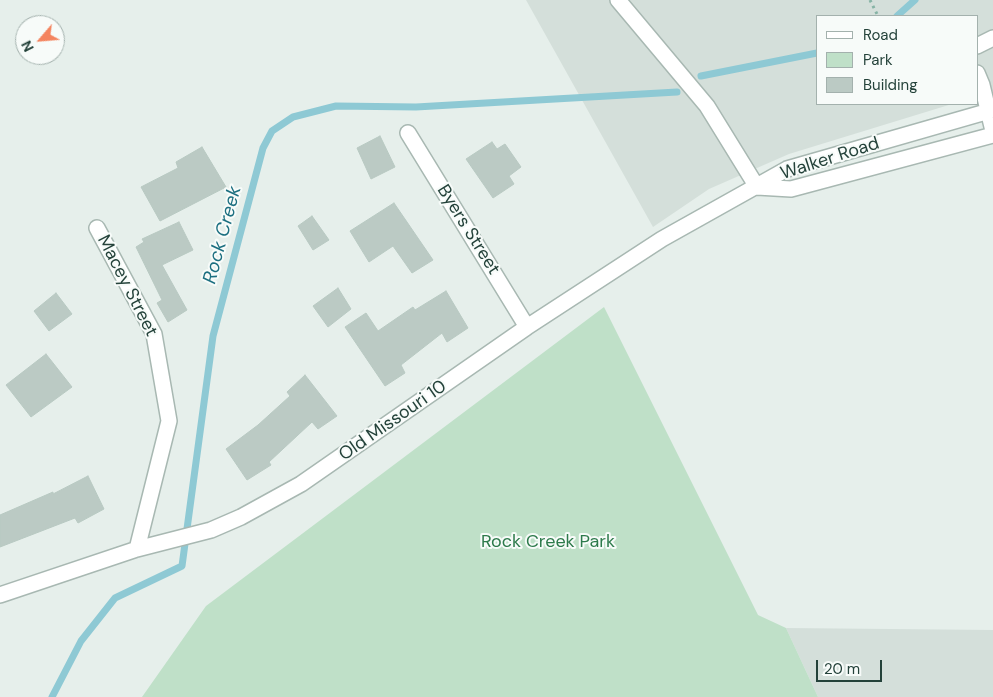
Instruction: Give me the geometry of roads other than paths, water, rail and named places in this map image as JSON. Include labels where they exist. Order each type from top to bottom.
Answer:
[{"type":"street","points":[[618,0],[707,106],[758,187]]},
{"type":"street","points":[[978,46],[993,38]]},
{"type":"street","points":[[978,75],[991,110],[993,131]]},
{"type":"street","name":"Walker Road","points":[[758,187],[787,169],[991,110]]},
{"type":"street","name":"Byers Street","points":[[408,133],[527,327]]},
{"type":"street","name":"Walker Road","points":[[758,187],[791,188],[993,135]]},
{"type":"street","name":"Old Missouri 10","points":[[0,595],[138,549],[211,530],[241,517],[301,484],[527,327],[662,239],[758,187]]},
{"type":"street","name":"Macey Street","points":[[97,228],[154,334],[169,421],[138,549]]},
{"type":"waterway","name":"Rock Creek","points":[[898,15],[915,0]]},
{"type":"waterway","name":"Rock Creek","points":[[701,76],[816,53]]},
{"type":"waterway","name":"Rock Creek","points":[[52,697],[81,641],[115,598],[182,566],[213,336],[263,148],[272,131],[293,117],[336,106],[416,107],[677,92]]},
{"type":"park label","name":"Rock Creek Park","points":[[548,542]]}]
